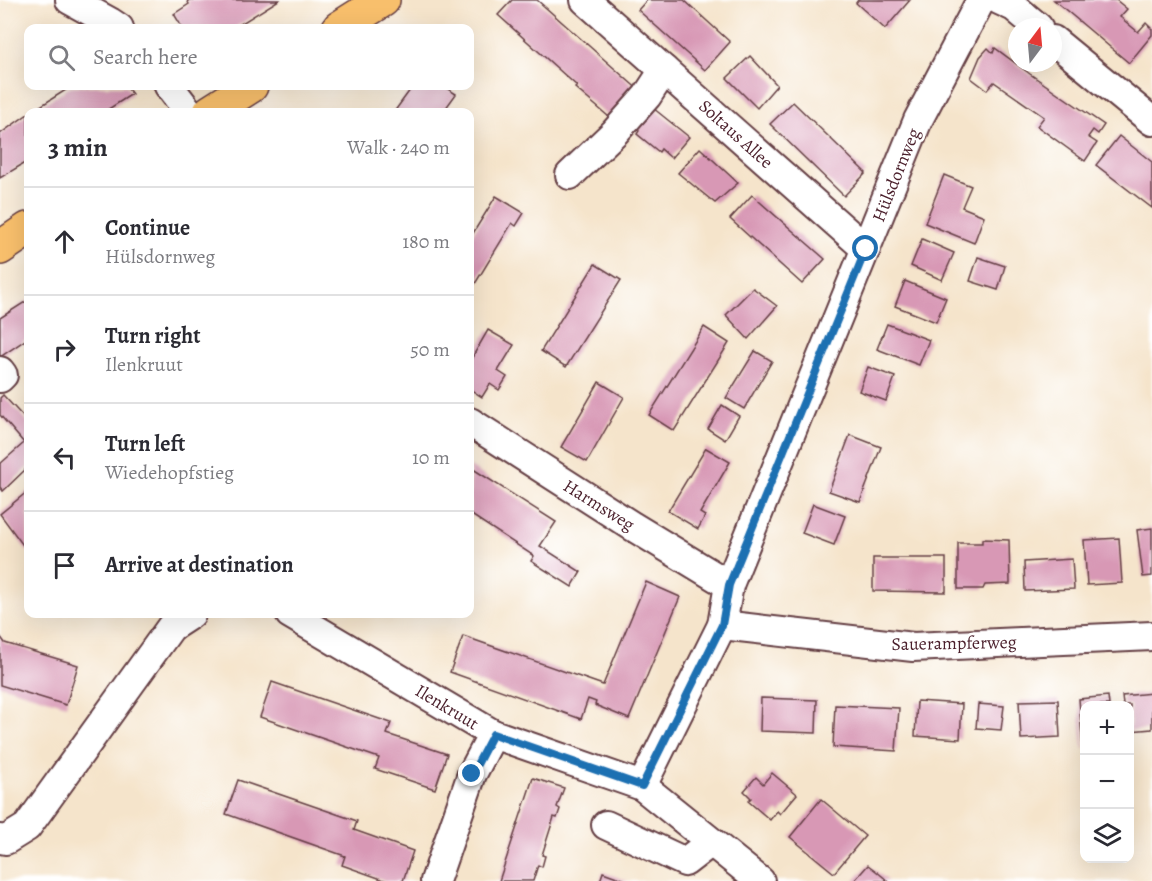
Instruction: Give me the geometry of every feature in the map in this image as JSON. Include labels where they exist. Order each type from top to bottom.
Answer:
[{"type":"main road","points":[[345,24],[383,0]]},
{"type":"main road","points":[[216,108],[245,90]]},
{"type":"main road","points":[[0,248],[24,232]]},
{"type":"street","points":[[70,0],[113,24]]},
{"type":"street","name":"Hülsdornweg","points":[[642,786],[722,625],[729,585],[918,120],[981,0]]},
{"type":"street","points":[[999,0],[1014,7],[1027,18]]},
{"type":"street","name":"Soltaus Allee","points":[[598,6],[664,70],[866,249]]},
{"type":"street","points":[[1062,47],[1152,121]]},
{"type":"street","points":[[570,176],[623,123],[664,70]]},
{"type":"street","points":[[172,90],[186,108]]},
{"type":"street","points":[[0,370],[3,375],[0,378]]},
{"type":"street","name":"Harmsweg","points":[[474,425],[729,585]]},
{"type":"street","points":[[0,839],[6,840],[27,827],[171,627],[185,618]]},
{"type":"street","name":"Ilenkruut","points":[[297,618],[493,734],[642,786],[760,881]]},
{"type":"street","name":"Sauerampferweg","points":[[722,625],[913,647],[1152,636]]},
{"type":"street","points":[[435,881],[472,774],[493,734]]},
{"type":"street","points":[[606,825],[685,862],[711,842]]},
{"type":"building","points":[[187,0],[279,0],[240,24],[180,24],[174,14],[189,4]]},
{"type":"building","points":[[512,0],[537,0],[641,92],[615,122],[575,88],[577,86],[498,15]]},
{"type":"building","points":[[647,0],[684,0],[730,42],[705,70],[638,10]]},
{"type":"building","points":[[858,0],[910,0],[885,29],[856,3]]},
{"type":"building","points":[[1054,0],[1116,0],[1127,9],[1120,17],[1138,32],[1146,23],[1152,29],[1152,35],[1129,63]]},
{"type":"building","points":[[988,48],[993,53],[995,48],[1008,58],[1008,72],[1027,72],[1104,125],[1098,134],[1093,130],[1088,137],[1097,143],[1085,161],[1037,126],[1044,117],[994,82],[987,90],[971,78],[980,57]]},
{"type":"building","points":[[750,56],[777,85],[757,108],[727,78]]},
{"type":"building","points":[[66,90],[129,90],[132,94],[110,108],[37,108]]},
{"type":"building","points":[[410,90],[450,90],[456,94],[446,108],[397,108]]},
{"type":"building","points":[[793,102],[866,173],[844,196],[770,124]]},
{"type":"building","points":[[648,104],[689,137],[671,158],[661,149],[659,152],[637,134],[639,131],[631,124]]},
{"type":"building","points":[[24,117],[24,163],[0,178],[0,134]]},
{"type":"building","points":[[1119,136],[1152,162],[1152,208],[1096,165]]},
{"type":"building","points":[[700,148],[738,183],[715,203],[678,173]]},
{"type":"building","points":[[944,175],[971,186],[962,207],[984,216],[974,243],[925,223]]},
{"type":"building","points":[[752,195],[825,259],[802,284],[730,219]]},
{"type":"building","points":[[496,196],[524,213],[516,226],[512,223],[474,285],[474,232]]},
{"type":"building","points":[[922,239],[954,253],[942,280],[911,266]]},
{"type":"building","points":[[978,257],[1005,266],[998,290],[970,281]]},
{"type":"building","points":[[595,264],[621,280],[566,367],[541,351]]},
{"type":"building","points":[[905,281],[946,298],[936,322],[895,306]]},
{"type":"building","points":[[753,288],[777,306],[748,339],[726,315]]},
{"type":"building","points":[[24,303],[24,341],[0,357],[0,318]]},
{"type":"building","points":[[887,324],[929,340],[919,365],[877,349]]},
{"type":"building","points":[[704,327],[729,343],[674,431],[649,415]]},
{"type":"building","points":[[488,330],[514,345],[498,371],[507,377],[499,390],[490,384],[482,397],[474,392],[474,354]]},
{"type":"building","points":[[755,351],[772,361],[744,409],[726,398]]},
{"type":"building","points":[[868,367],[895,377],[886,401],[859,391]]},
{"type":"building","points":[[599,382],[624,397],[587,462],[561,447]]},
{"type":"building","points":[[3,395],[24,418],[24,443],[0,415],[0,398]]},
{"type":"building","points":[[722,405],[739,416],[725,440],[708,429]]},
{"type":"building","points":[[850,435],[881,447],[860,502],[829,491]]},
{"type":"building","points":[[24,443],[24,471],[3,491],[0,487],[0,464]]},
{"type":"building","points":[[706,448],[730,462],[700,513],[705,516],[698,529],[668,511]]},
{"type":"building","points":[[474,470],[556,522],[540,546],[581,572],[572,587],[531,561],[534,556],[474,517]]},
{"type":"building","points":[[24,494],[24,547],[0,514]]},
{"type":"building","points":[[813,504],[845,516],[834,545],[802,533]]},
{"type":"building","points":[[1152,528],[1152,576],[1143,577],[1137,530]]},
{"type":"building","points":[[1119,538],[1122,583],[1087,585],[1084,540]]},
{"type":"building","points":[[982,539],[1009,540],[1010,584],[985,585],[983,589],[958,589],[958,543],[982,543]]},
{"type":"building","points":[[873,558],[946,558],[946,592],[873,591]]},
{"type":"building","points":[[1072,559],[1074,589],[1025,591],[1024,562]]},
{"type":"building","points":[[646,582],[680,597],[629,719],[595,705],[596,702],[588,699],[581,719],[450,672],[463,636],[603,685]]},
{"type":"building","points":[[0,636],[5,643],[78,665],[66,705],[0,685]]},
{"type":"building","points":[[272,682],[391,723],[387,734],[447,754],[435,789],[375,769],[379,758],[260,717]]},
{"type":"building","points":[[1152,693],[1152,729],[1134,731],[1134,701],[1123,701],[1122,696]]},
{"type":"building","points":[[1108,696],[1109,701],[1080,701],[1080,712],[1079,699]]},
{"type":"building","points":[[761,698],[817,700],[816,733],[760,731]]},
{"type":"building","points":[[1058,700],[1060,737],[1021,739],[1019,701]]},
{"type":"building","points":[[917,701],[962,704],[960,739],[915,736]]},
{"type":"building","points":[[978,704],[1004,706],[1001,730],[976,728]]},
{"type":"building","points":[[835,705],[899,708],[896,751],[833,747]]},
{"type":"building","points":[[772,773],[797,794],[780,814],[777,811],[770,820],[748,801],[751,798],[744,791],[756,777],[763,784]]},
{"type":"building","points":[[533,778],[564,788],[557,807],[560,809],[557,818],[554,817],[542,855],[545,856],[542,867],[538,865],[533,881],[499,881]]},
{"type":"building","points":[[238,780],[357,821],[354,830],[413,851],[403,881],[387,881],[342,865],[345,856],[226,814]]},
{"type":"building","points":[[821,799],[865,836],[834,873],[790,837]]},
{"type":"building","points":[[868,865],[876,871],[888,881],[854,881]]},
{"type":"building","points":[[603,872],[628,881],[600,881]]},
{"type":"route","points":[[472,774],[493,734],[642,786],[722,625],[729,585],[866,249]]}]
